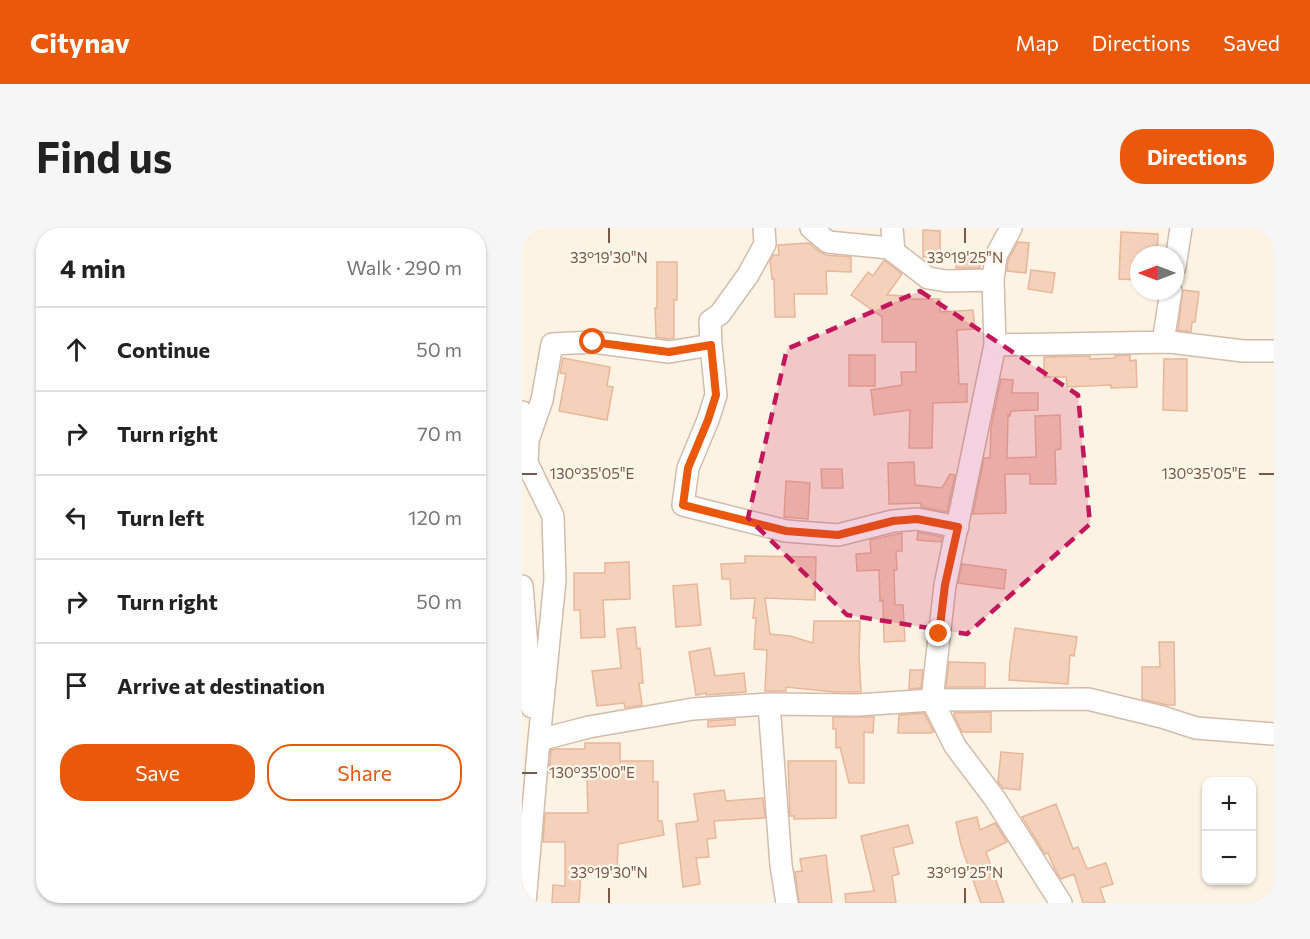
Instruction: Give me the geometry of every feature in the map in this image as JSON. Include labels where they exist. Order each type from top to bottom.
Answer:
[{"type":"street","points":[[764,228],[765,244],[748,274],[720,314],[710,321],[716,395],[688,468],[683,505],[796,532],[838,535],[893,521],[917,519],[958,527]]},
{"type":"street","points":[[811,228],[828,242],[889,248],[928,278],[993,280]]},
{"type":"street","points":[[892,228],[894,252]]},
{"type":"street","points":[[1011,228],[996,256],[993,280],[995,345],[945,585],[932,700],[955,746],[995,799],[1061,903]]},
{"type":"street","points":[[1178,246],[1181,228]]},
{"type":"street","points":[[1163,342],[1170,300]]},
{"type":"street","points":[[528,441],[542,400],[552,344],[593,342],[669,352],[711,345]]},
{"type":"street","points":[[995,345],[1163,342],[1243,351],[1274,351]]},
{"type":"street","points":[[522,412],[528,441],[527,463],[553,516],[555,580],[525,903]]},
{"type":"street","points":[[522,586],[533,717],[539,740]]},
{"type":"street","points":[[539,740],[589,727],[693,710],[769,704],[858,705],[932,700],[1088,699],[1162,717],[1196,728],[1274,734]]},
{"type":"street","points":[[769,704],[781,865],[787,903]]},
{"type":"highlighted area","points":[[920,291],[1078,395],[1090,524],[967,634],[847,615],[748,518],[787,349]]},
{"type":"building","points":[[923,230],[940,231],[940,257],[923,257]]},
{"type":"building","points":[[1121,232],[1158,234],[1157,246],[1130,246],[1130,280],[1119,279]]},
{"type":"building","points":[[1018,242],[1029,243],[1026,273],[1007,271],[1008,260]]},
{"type":"building","points":[[809,243],[826,255],[851,257],[851,272],[826,271],[827,294],[794,294],[795,317],[775,317],[774,279],[772,279],[770,261],[773,255],[779,255],[778,245]]},
{"type":"building","points":[[956,257],[980,257],[980,268],[956,268]]},
{"type":"building","points":[[884,260],[902,274],[887,295],[907,296],[907,299],[940,299],[940,312],[973,310],[975,329],[957,330],[959,384],[967,384],[967,402],[933,403],[932,448],[909,448],[910,410],[874,415],[871,390],[902,385],[901,372],[916,372],[916,342],[882,342],[882,317],[851,295],[868,272],[873,276]]},
{"type":"building","points":[[657,262],[677,262],[674,338],[669,339],[656,337]]},
{"type":"building","points":[[1031,270],[1055,273],[1052,293],[1028,289]]},
{"type":"building","points":[[1184,290],[1199,292],[1195,322],[1192,322],[1191,332],[1178,330]]},
{"type":"building","points":[[849,355],[875,355],[875,386],[849,386]]},
{"type":"building","points":[[1130,355],[1130,361],[1136,360],[1137,387],[1111,388],[1111,385],[1067,387],[1066,377],[1044,377],[1044,357],[1090,356],[1090,359]]},
{"type":"building","points":[[563,358],[610,367],[607,386],[613,387],[607,420],[559,411],[566,374],[560,373]]},
{"type":"building","points":[[1164,359],[1187,359],[1187,411],[1163,410]]},
{"type":"building","points":[[1001,379],[1013,380],[1012,393],[1038,393],[1038,410],[1011,411],[1010,416],[1008,415],[1007,458],[1036,457],[1035,416],[1060,415],[1061,449],[1055,450],[1056,484],[1030,484],[1030,474],[1005,474],[1006,513],[973,514],[984,458],[990,458],[991,428]]},
{"type":"building","points":[[914,462],[915,485],[942,488],[950,474],[955,475],[947,512],[921,507],[921,503],[889,504],[888,463]]},
{"type":"building","points":[[821,469],[842,469],[843,488],[822,488]]},
{"type":"building","points":[[786,481],[810,483],[808,519],[784,517]]},
{"type":"building","points":[[918,532],[942,537],[941,542],[917,540]]},
{"type":"building","points":[[902,533],[902,551],[896,551],[897,570],[894,570],[895,605],[903,605],[905,641],[884,642],[883,600],[880,601],[879,570],[857,571],[856,554],[871,553],[870,540]]},
{"type":"building","points":[[745,556],[816,557],[815,600],[765,598],[770,634],[790,636],[813,643],[814,621],[860,621],[861,692],[786,687],[786,691],[765,691],[767,650],[754,649],[755,598],[731,599],[730,579],[722,579],[721,564],[745,563]]},
{"type":"building","points":[[629,562],[630,599],[603,600],[605,637],[581,638],[580,610],[574,610],[574,573],[605,573],[605,563]]},
{"type":"building","points":[[962,564],[1006,570],[1004,589],[958,583]]},
{"type":"building","points":[[697,584],[701,625],[676,627],[673,586]]},
{"type":"building","points":[[635,627],[637,649],[640,648],[643,683],[639,683],[642,705],[625,708],[624,703],[597,706],[592,671],[621,668],[617,629]]},
{"type":"building","points":[[1015,628],[1077,637],[1074,656],[1070,655],[1068,684],[1009,680]]},
{"type":"building","points":[[1159,642],[1174,642],[1175,705],[1142,699],[1142,667],[1160,667]]},
{"type":"building","points":[[710,648],[715,676],[744,673],[746,692],[696,695],[689,652]]},
{"type":"building","points":[[949,662],[985,663],[985,687],[946,687]]},
{"type":"building","points":[[910,670],[923,670],[921,688],[909,689]]},
{"type":"building","points":[[991,712],[991,732],[962,732],[954,715],[954,713]]},
{"type":"building","points":[[924,713],[934,732],[898,733],[899,715]]},
{"type":"building","points":[[833,717],[874,717],[873,733],[864,732],[864,783],[849,783],[840,747],[836,748],[836,729],[833,729]]},
{"type":"building","points":[[735,719],[735,725],[708,727],[708,721]]},
{"type":"building","points":[[585,743],[620,743],[620,761],[653,761],[653,782],[658,782],[658,821],[662,821],[664,835],[618,844],[617,873],[581,872],[579,903],[552,903],[553,885],[565,886],[565,842],[543,842],[545,813],[588,813],[585,773],[549,773],[551,750],[585,749]]},
{"type":"building","points":[[1001,752],[1023,754],[1020,790],[1003,788],[998,782]]},
{"type":"building","points":[[788,761],[836,761],[836,818],[794,819],[794,816],[790,816]]},
{"type":"building","points":[[724,790],[726,801],[763,798],[765,818],[714,821],[716,838],[707,839],[709,857],[696,858],[700,884],[683,887],[676,824],[698,821],[694,794]]},
{"type":"building","points":[[1056,804],[1073,849],[1078,847],[1087,869],[1106,863],[1113,884],[1100,888],[1105,903],[1083,903],[1074,874],[1061,879],[1048,853],[1045,854],[1022,817]]},
{"type":"building","points":[[977,817],[980,830],[995,823],[1007,842],[986,852],[1004,903],[981,903],[961,845],[956,822]]},
{"type":"building","points":[[908,825],[913,843],[893,848],[899,874],[892,876],[896,903],[846,903],[845,894],[874,891],[861,836]]},
{"type":"building","points":[[826,855],[832,903],[799,903],[795,872],[802,871],[800,859]]},
{"type":"route","points":[[593,342],[669,352],[711,345],[716,395],[688,468],[683,505],[786,531],[838,535],[893,521],[917,519],[958,527],[945,585],[939,634]]}]
